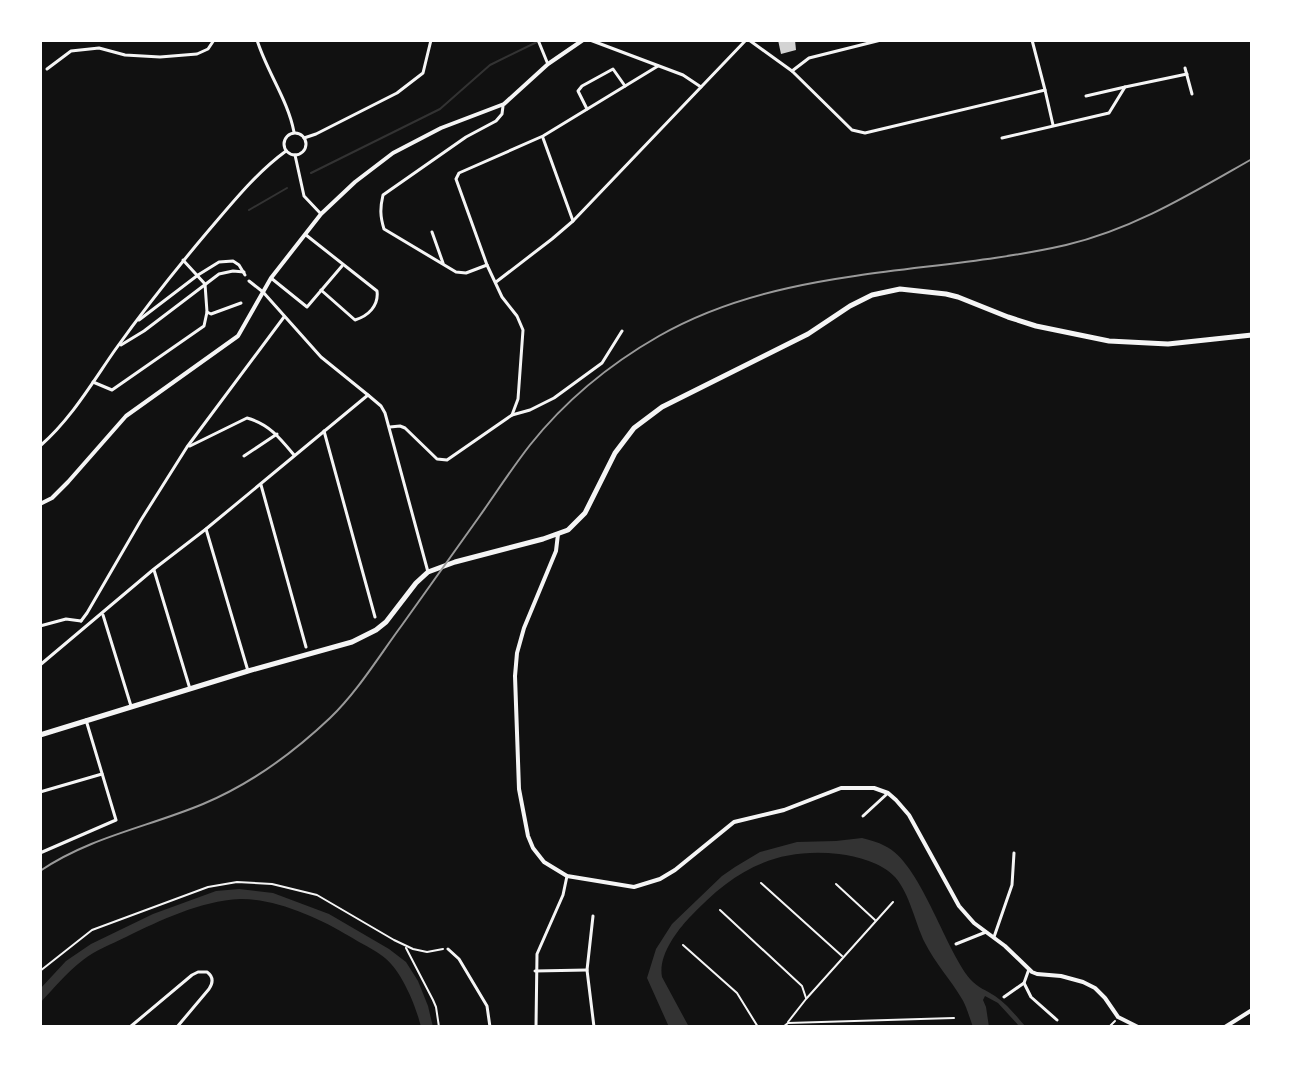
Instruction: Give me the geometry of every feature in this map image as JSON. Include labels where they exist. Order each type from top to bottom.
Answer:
[{"type":"main road","points":[[40,735],[364,637],[386,622],[428,572],[558,534],[574,525],[588,508],[615,453],[634,428],[662,407],[808,334],[850,306],[883,292],[910,290],[958,297],[1036,326],[1109,341],[1168,344],[1252,335]]},
{"type":"street","points":[[47,69],[71,51],[99,48],[125,55],[160,57],[197,54],[208,49],[214,40]]},
{"type":"street","points":[[257,40],[289,113],[294,132]]},
{"type":"street","points":[[304,138],[397,93],[423,73],[431,40]]},
{"type":"street","points":[[538,40],[548,64]]},
{"type":"street","points":[[40,504],[52,498],[68,482],[126,416],[238,336],[271,278],[321,214],[355,182],[393,153],[441,128],[504,104],[548,64],[583,40]]},
{"type":"street","points":[[590,40],[683,75],[702,87]]},
{"type":"street","points":[[496,282],[573,221],[748,40],[792,71],[852,130],[859,133],[1045,90]]},
{"type":"street","points":[[792,71],[809,58],[879,40]]},
{"type":"street","points":[[1032,40],[1053,125]]},
{"type":"street","points":[[512,415],[518,399],[523,330],[487,265],[456,179],[459,173],[543,136],[658,66]]},
{"type":"street","points":[[1185,68],[1192,94]]},
{"type":"street","points":[[587,110],[579,96],[582,86],[613,69],[625,86]]},
{"type":"street","points":[[1086,96],[1187,74]]},
{"type":"street","points":[[1002,138],[1109,113],[1125,87]]},
{"type":"street","points":[[487,265],[466,273],[456,272],[384,229],[380,206],[383,195],[466,137],[496,121],[502,114],[504,104]]},
{"type":"street","points":[[294,132],[304,138],[306,146],[295,155],[284,147],[284,140],[294,132]]},
{"type":"street","points":[[543,136],[573,221]]},
{"type":"street","points":[[40,446],[67,418],[183,260],[236,198],[286,151]]},
{"type":"street","points":[[295,155],[304,196],[321,214]]},
{"type":"street","points":[[432,232],[443,264]]},
{"type":"street","points":[[305,235],[377,291],[378,299],[375,307],[355,320],[321,290]]},
{"type":"street","points":[[93,382],[112,390],[204,326],[207,312],[205,284],[183,260]]},
{"type":"street","points":[[118,347],[219,274],[233,271],[244,273],[233,261],[219,262],[137,322]]},
{"type":"street","points":[[271,278],[307,307],[343,265]]},
{"type":"street","points":[[249,281],[263,292],[321,357],[381,406],[390,427],[428,572]]},
{"type":"street","points":[[207,312],[211,314],[241,303]]},
{"type":"street","points":[[81,621],[187,447],[284,317]]},
{"type":"street","points":[[390,427],[405,428],[437,459],[447,460],[512,415],[554,398],[602,363],[622,331]]},
{"type":"street","points":[[40,665],[368,395]]},
{"type":"street","points":[[187,447],[247,418],[262,423],[277,434],[294,455]]},
{"type":"street","points":[[324,430],[375,617]]},
{"type":"street","points":[[244,456],[277,434]]},
{"type":"street","points":[[260,483],[306,647]]},
{"type":"street","points":[[206,529],[248,671]]},
{"type":"street","points":[[558,534],[556,551],[524,628],[515,676],[519,789],[524,821],[530,842],[550,867],[567,876],[623,886],[647,884],[675,870],[734,822],[784,810],[841,788],[874,788],[888,793],[909,815],[959,906],[974,923],[1037,974],[1061,976],[1100,991],[1118,1017],[1138,1027]]},
{"type":"street","points":[[154,569],[190,689]]},
{"type":"street","points":[[102,613],[131,706]]},
{"type":"street","points":[[40,626],[66,619],[81,621],[86,627]]},
{"type":"street","points":[[40,853],[116,820],[86,720]]},
{"type":"street","points":[[40,792],[102,774]]},
{"type":"street","points":[[863,816],[888,793]]},
{"type":"street","points":[[994,937],[1012,885],[1014,853]]},
{"type":"street","points":[[536,1027],[535,971],[539,946],[563,895],[567,876]]},
{"type":"street","points":[[593,916],[587,970],[594,1027]]},
{"type":"street","points":[[956,944],[986,932]]},
{"type":"street","points":[[448,949],[459,959],[487,1006],[490,1027]]},
{"type":"street","points":[[1004,997],[1024,983],[1029,969]]},
{"type":"street","points":[[535,971],[587,970]]},
{"type":"street","points":[[130,1027],[192,975],[207,972],[212,977],[209,989],[177,1027]]},
{"type":"street","points":[[1024,983],[1031,997],[1057,1020]]},
{"type":"street","points":[[1225,1027],[1252,1010]]},
{"type":"path","points":[[40,971],[92,930],[208,887],[237,882],[272,884],[317,895],[405,946],[427,952],[448,949]]},
{"type":"path","points":[[761,883],[843,957]]},
{"type":"path","points":[[836,884],[876,920]]},
{"type":"path","points":[[783,1027],[893,902]]},
{"type":"path","points":[[720,910],[802,986],[806,999]]},
{"type":"path","points":[[683,945],[737,993],[758,1027]]},
{"type":"path","points":[[405,946],[433,1000],[439,1027]]},
{"type":"path","points":[[1109,1027],[1118,1017]]},
{"type":"path","points":[[788,1023],[954,1018]]},
{"type":"shaded area","points":[[862,838],[898,855],[920,887],[970,979],[1004,1003],[1026,1027],[1020,1027],[998,1003],[985,996],[983,1000],[989,1027],[973,1027],[963,1002],[925,943],[895,877],[861,858],[816,853],[775,859],[739,875],[705,901],[684,924],[669,945],[661,969],[662,977],[689,1027],[669,1027],[647,978],[656,949],[672,924],[722,876],[760,852],[797,842]]},
{"type":"shaded area","points":[[239,889],[273,893],[329,914],[389,949],[406,962],[418,981],[433,1027],[421,1027],[403,980],[381,955],[311,916],[267,902],[240,899],[196,907],[104,947],[77,965],[40,1003],[40,989],[66,961],[91,944],[153,914],[216,891]]},
{"type":"building","points":[[778,40],[795,40],[796,50],[781,54]]},
{"type":"waterway","points":[[311,173],[440,109],[490,65],[541,40]]},
{"type":"waterway","points":[[249,210],[287,188]]},
{"type":"railway","points":[[40,871],[79,849],[221,796],[270,767],[316,731],[359,685],[544,429],[589,384],[659,336],[707,313],[756,296],[806,284],[1015,255],[1091,238],[1162,209],[1252,159]]}]
